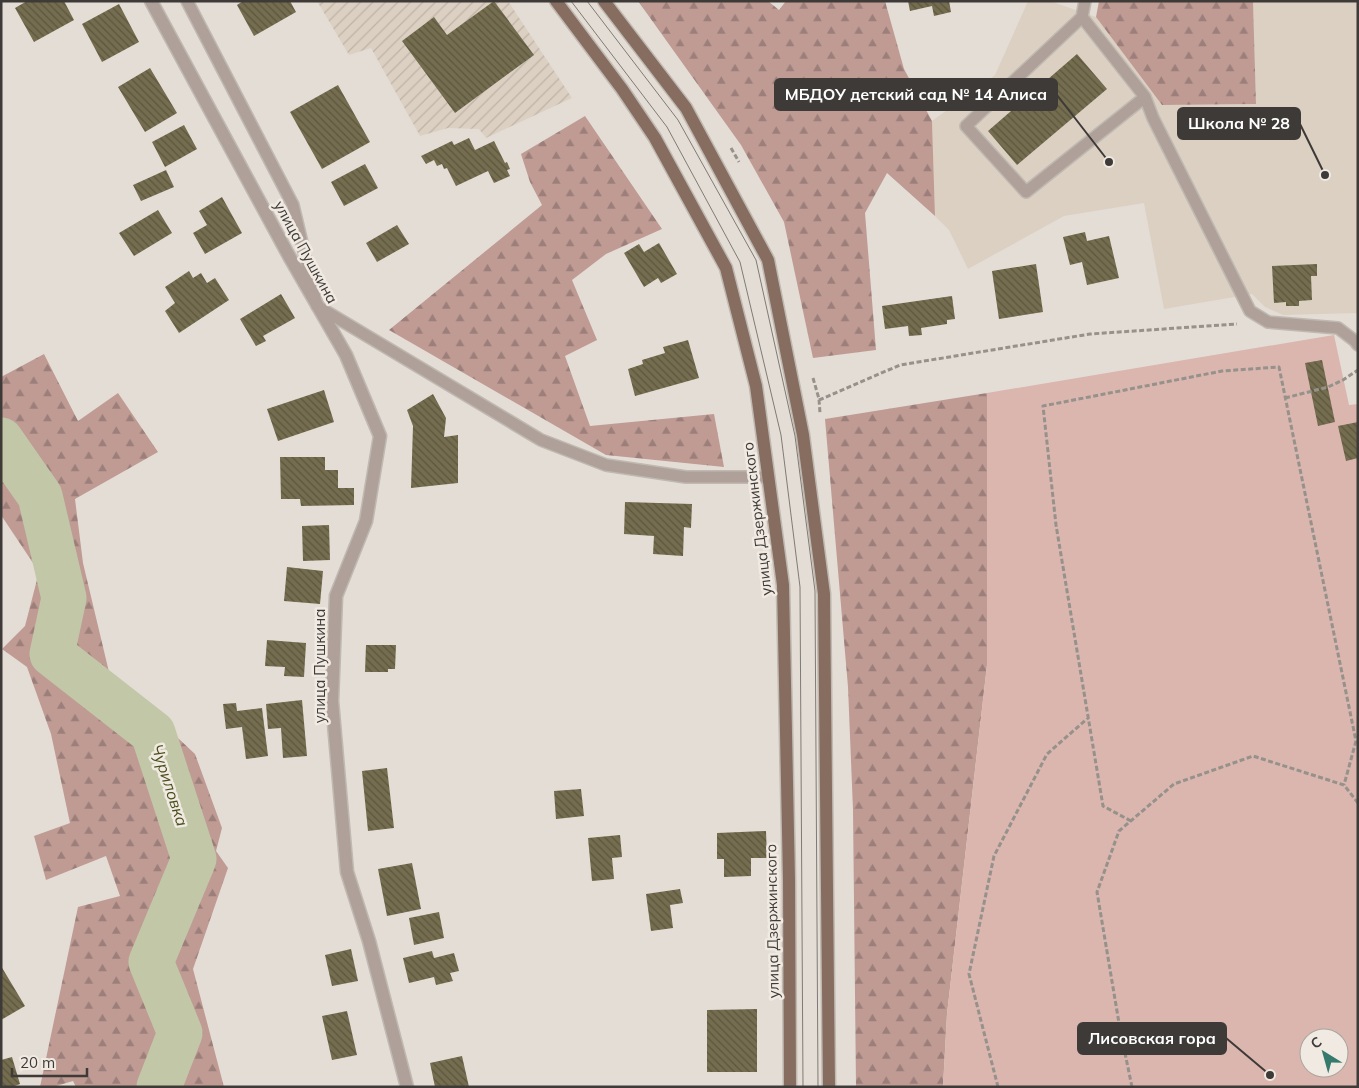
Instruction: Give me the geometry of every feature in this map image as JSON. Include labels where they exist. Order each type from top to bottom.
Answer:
[{"type":"main road","name":"улица Дзержинского","points":[[556,1],[656,138],[726,268],[756,386],[783,585],[790,1087]]},
{"type":"main road","points":[[604,1],[686,108],[768,260],[803,435],[824,594],[829,1087]]},
{"type":"street","name":"улица Пушкина","points":[[151,1],[317,306],[346,355],[380,436],[366,520],[336,596],[332,701],[347,872],[369,941],[407,1087]]},
{"type":"lane","points":[[187,1],[292,205],[317,306],[541,440],[606,465],[686,477],[768,477]]},
{"type":"lane","points":[[1085,1],[1082,17],[966,126],[1026,192],[1144,97]]},
{"type":"lane","points":[[1082,17],[1144,97],[1250,311],[1268,322],[1338,328],[1358,345]]},
{"type":"path","points":[[819,399],[900,365],[1090,334],[1268,322]]},
{"type":"path","points":[[1131,821],[1103,806],[1056,525],[1043,406],[1222,371],[1279,367],[1356,741],[1344,785]]},
{"type":"path","points":[[1285,398],[1328,387],[1358,370]]},
{"type":"path","points":[[998,1087],[969,974],[994,856],[1047,754],[1088,718]]},
{"type":"path","points":[[1132,1087],[1120,1029],[1097,892],[1119,831],[1174,784],[1253,756],[1344,785],[1358,803]]},
{"type":"shaded area","points":[[317,1],[508,1],[572,98],[486,138],[479,129],[448,128],[420,136],[371,48],[349,55]]},
{"type":"shaded area","points":[[1028,1],[1050,1],[1096,17],[1162,105],[1256,104],[1253,1],[1358,1],[1358,313],[1283,315],[1265,307],[1252,294],[1164,309],[1144,203],[1064,216],[968,269],[949,230],[935,216],[932,121],[995,75]]},
{"type":"shaded area","points":[[1334,335],[1349,405],[1358,404],[1358,1087],[943,1087],[947,1014],[987,665],[987,393]]},
{"type":"green space","points":[[638,1],[768,1],[779,10],[786,1],[885,1],[904,69],[932,121],[935,216],[887,173],[865,213],[876,350],[813,358],[784,222],[741,145]]},
{"type":"green space","points":[[1099,1],[1253,1],[1256,104],[1162,105],[1096,17]]},
{"type":"green space","points":[[585,116],[662,229],[606,254],[572,280],[597,340],[565,356],[590,426],[714,414],[724,467],[606,455],[389,330],[542,205],[530,182],[521,154]]},
{"type":"green space","points":[[44,354],[78,421],[118,393],[158,452],[75,499],[83,563],[114,693],[148,710],[195,754],[222,828],[216,851],[228,868],[193,969],[224,1087],[76,1087],[73,1081],[53,1087],[40,1087],[78,907],[120,896],[106,856],[46,880],[34,836],[70,823],[51,734],[27,667],[2,649],[25,626],[39,572],[1,515],[1,377]]},
{"type":"green space","points":[[987,393],[987,665],[947,1014],[943,1087],[856,1087],[853,810],[848,687],[825,419]]},
{"type":"building","points":[[27,1],[64,1],[74,20],[34,42],[15,8]]},
{"type":"building","points":[[243,1],[290,1],[296,12],[254,36],[237,5]]},
{"type":"building","points":[[494,1],[534,55],[455,113],[402,41],[434,17],[447,35]]},
{"type":"building","points":[[908,1],[949,1],[951,12],[934,16],[932,6],[910,11]]},
{"type":"building","points":[[119,4],[139,42],[102,62],[82,24]]},
{"type":"building","points":[[1077,54],[1107,89],[1017,165],[988,131]]},
{"type":"building","points":[[150,68],[177,113],[145,132],[118,87]]},
{"type":"building","points":[[338,85],[370,142],[322,169],[290,112]]},
{"type":"building","points":[[184,125],[197,149],[165,167],[152,142]]},
{"type":"building","points":[[469,138],[475,150],[494,141],[505,163],[507,162],[510,169],[507,170],[510,176],[494,183],[488,171],[456,186],[447,168],[444,169],[442,164],[437,166],[434,160],[426,164],[421,156],[452,141],[454,145]]},
{"type":"building","points":[[365,164],[378,188],[344,206],[331,182]]},
{"type":"building","points":[[166,170],[174,187],[141,201],[133,185]]},
{"type":"building","points":[[222,197],[242,233],[205,254],[193,233],[207,225],[199,211]]},
{"type":"building","points":[[158,210],[172,233],[134,256],[119,233]]},
{"type":"building","points":[[397,225],[409,244],[377,262],[366,243]]},
{"type":"building","points":[[1085,232],[1087,241],[1109,236],[1119,278],[1087,285],[1082,262],[1070,265],[1063,237]]},
{"type":"building","points":[[659,243],[677,274],[661,283],[658,278],[644,287],[624,253],[639,244],[644,252]]},
{"type":"building","points":[[1036,264],[1043,312],[999,319],[992,271]]},
{"type":"building","points":[[1317,264],[1317,276],[1311,276],[1312,300],[1299,301],[1299,306],[1286,306],[1286,302],[1274,303],[1272,266]]},
{"type":"building","points":[[189,271],[193,278],[201,273],[207,283],[215,278],[229,300],[179,333],[165,311],[175,303],[165,287]]},
{"type":"building","points":[[281,294],[295,318],[263,336],[266,341],[256,346],[240,319]]},
{"type":"building","points":[[952,296],[955,319],[947,320],[947,324],[921,328],[922,335],[909,336],[908,326],[885,329],[882,306]]},
{"type":"building","points":[[688,340],[699,378],[635,396],[628,369],[643,364],[642,360],[665,353],[663,347]]},
{"type":"building","points":[[1322,360],[1335,422],[1318,426],[1305,363]]},
{"type":"building","points":[[324,390],[334,422],[278,441],[267,409]]},
{"type":"building","points":[[433,394],[446,418],[444,437],[458,435],[458,483],[411,488],[413,426],[407,410]]},
{"type":"building","points":[[1358,422],[1358,458],[1346,461],[1338,426]]},
{"type":"building","points":[[280,457],[325,457],[325,470],[338,470],[338,488],[354,488],[354,505],[301,506],[300,499],[281,499]]},
{"type":"building","points":[[625,502],[692,504],[691,528],[684,527],[683,556],[653,554],[654,536],[624,534]]},
{"type":"building","points":[[329,525],[330,560],[303,561],[302,526]]},
{"type":"building","points":[[287,567],[323,571],[320,604],[284,601]]},
{"type":"building","points":[[267,640],[306,643],[304,677],[284,676],[285,667],[265,666]]},
{"type":"building","points":[[366,645],[396,645],[395,669],[388,669],[388,672],[365,672]]},
{"type":"building","points":[[302,700],[307,756],[283,758],[281,728],[268,729],[266,704]]},
{"type":"building","points":[[236,703],[237,711],[262,708],[268,756],[246,759],[242,727],[226,729],[223,704]]},
{"type":"building","points":[[387,768],[394,828],[368,831],[362,771]]},
{"type":"building","points":[[581,789],[584,816],[556,819],[554,791]]},
{"type":"building","points":[[766,831],[767,858],[751,858],[751,876],[724,877],[724,859],[717,859],[717,833]]},
{"type":"building","points":[[620,835],[622,857],[612,858],[614,879],[592,881],[588,838]]},
{"type":"building","points":[[412,863],[421,909],[387,916],[378,869]]},
{"type":"building","points":[[680,889],[683,903],[670,905],[673,928],[651,931],[646,894]]},
{"type":"building","points":[[439,912],[444,938],[414,945],[409,918]]},
{"type":"building","points":[[351,949],[358,981],[332,986],[325,955]]},
{"type":"building","points":[[432,951],[434,958],[454,953],[459,971],[450,973],[453,981],[436,985],[434,977],[409,983],[403,958]]},
{"type":"building","points":[[1,966],[25,1006],[1,1020]]},
{"type":"building","points":[[757,1009],[757,1072],[707,1072],[707,1010]]},
{"type":"building","points":[[347,1011],[357,1055],[332,1060],[322,1016]]},
{"type":"building","points":[[462,1056],[469,1087],[435,1087],[430,1063]]},
{"type":"building","points":[[12,1057],[20,1084],[12,1087],[1,1087],[1,1060]]},
{"type":"waterway","name":"Чуриловка","points":[[1,440],[40,496],[64,598],[52,654],[153,733],[194,859],[151,962],[180,1033],[159,1087]]},
{"type":"tram line","points":[[571,1],[667,127],[740,262],[781,435],[800,587],[803,1087]]},
{"type":"tram line","points":[[587,1],[678,120],[756,260],[795,436],[815,591],[818,1087]]},
{"type":"place","name":"МБДОУ детский сад № 14 Алиса","points":[[1109,162]]},
{"type":"place","name":"Школа № 28","points":[[1325,175]]},
{"type":"place","name":"Лисовская гора","points":[[1270,1075]]}]
